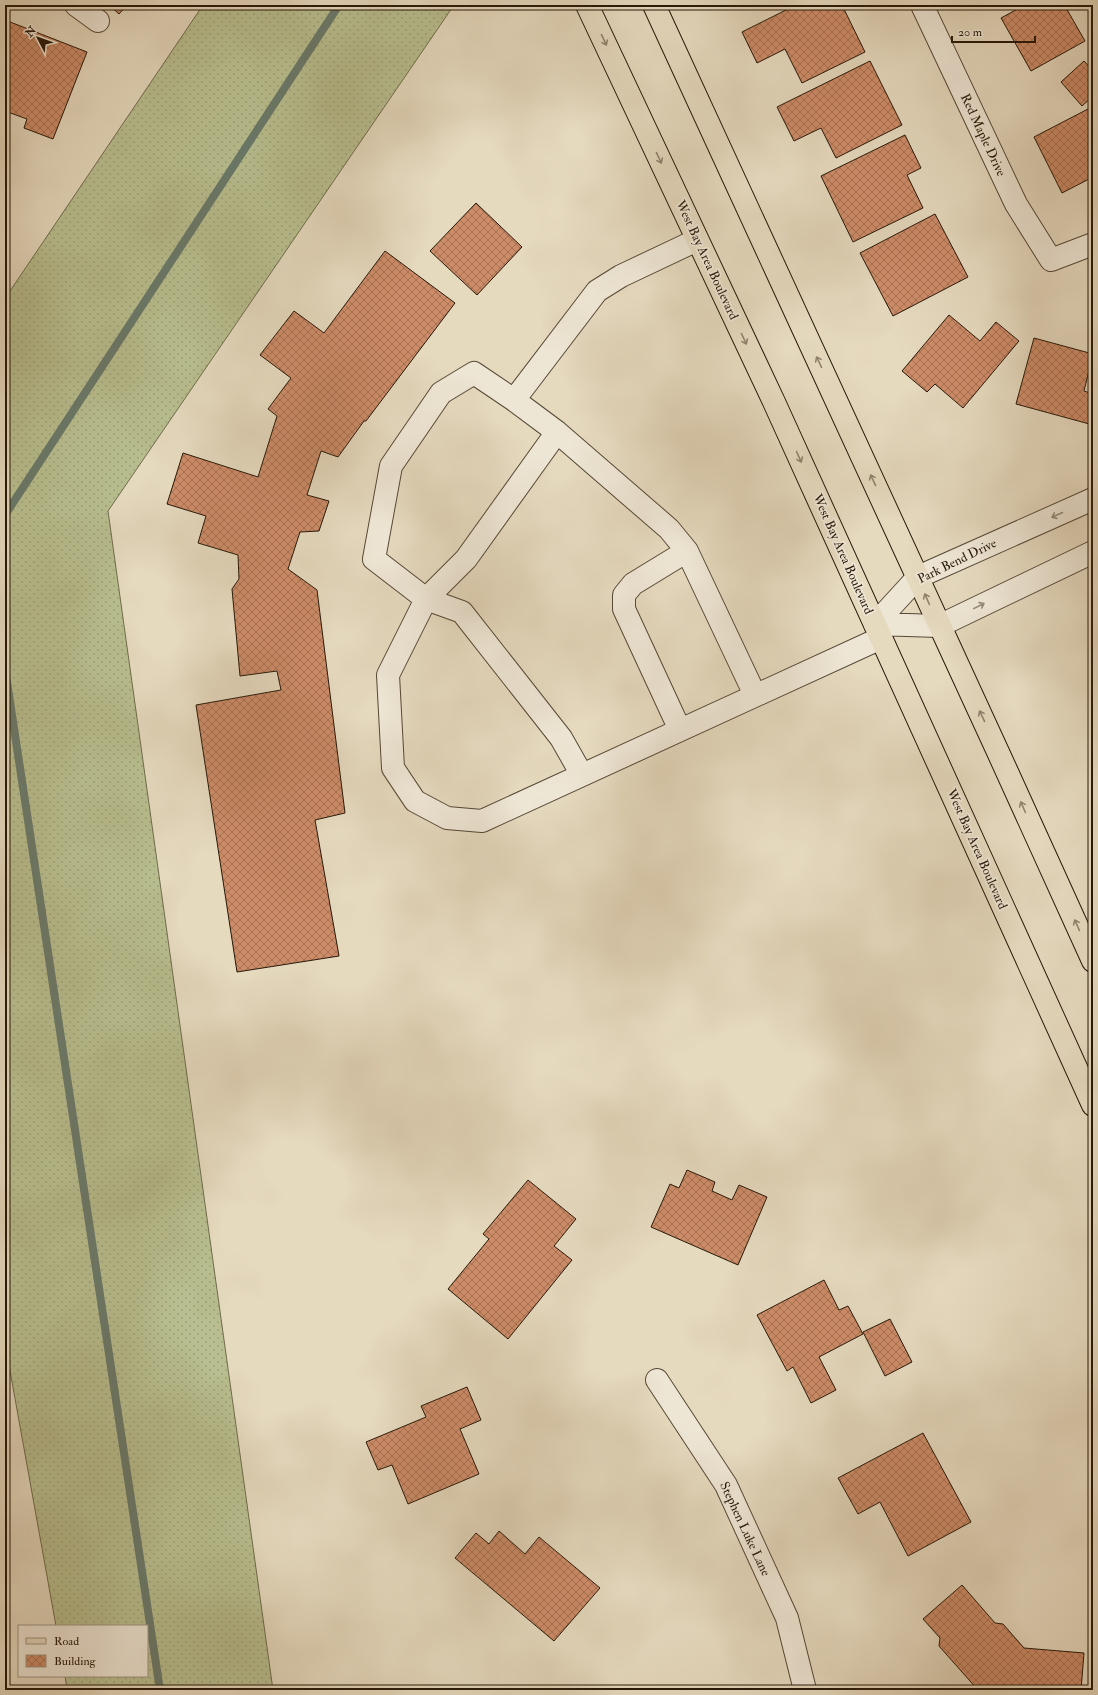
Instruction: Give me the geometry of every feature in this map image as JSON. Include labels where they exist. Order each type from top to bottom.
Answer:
[{"type":"main road","name":"West Bay Area Boulevard","points":[[587,5],[780,417],[1093,1106]]},
{"type":"main road","points":[[654,5],[918,577],[939,626],[1093,961]]},
{"type":"street","points":[[76,5],[98,21]]},
{"type":"street","name":"Red Maple Drive","points":[[922,5],[1016,204],[1051,260],[1093,244]]},
{"type":"street","points":[[514,400],[597,291],[621,276],[698,240]]},
{"type":"street","points":[[582,775],[561,738],[462,612],[426,599],[374,558],[391,466],[441,393],[474,373],[557,432],[669,529],[687,551],[755,695]]},
{"type":"street","points":[[557,432],[466,560],[426,599],[388,675],[393,768],[415,801],[447,818],[482,821],[755,695],[878,631],[939,626],[1093,552]]},
{"type":"street","name":"Park Bend Drive","points":[[878,631],[918,577],[1093,499]]},
{"type":"street","points":[[680,730],[624,609],[624,594],[633,584],[687,551]]},
{"type":"street","name":"Stephen Luke Lane","points":[[657,1380],[726,1485],[786,1618],[805,1690]]},
{"type":"green space","points":[[203,5],[454,5],[108,511],[273,1690],[67,1690],[65,1677],[148,1677],[148,1625],[56,1625],[5,1343],[5,296],[6,297]]},
{"type":"building","points":[[109,5],[127,5],[119,14]]},
{"type":"building","points":[[796,5],[842,5],[865,52],[802,83],[785,49],[757,63],[742,32]]},
{"type":"building","points":[[1025,5],[1067,5],[1065,6],[1085,41],[1031,71],[1001,18]]},
{"type":"building","points":[[5,20],[87,52],[53,139],[24,128],[27,119],[5,111]]},
{"type":"building","points":[[870,61],[902,125],[836,158],[821,128],[794,141],[777,107]]},
{"type":"building","points":[[1084,61],[1093,71],[1093,96],[1082,106],[1061,82]]},
{"type":"building","points":[[1088,109],[1093,118],[1093,177],[1062,193],[1034,137]]},
{"type":"building","points":[[905,135],[921,168],[907,175],[923,208],[853,242],[821,176]]},
{"type":"building","points":[[476,203],[522,247],[477,295],[430,251]]},
{"type":"building","points":[[935,214],[968,277],[893,316],[860,253]]},
{"type":"building","points":[[385,251],[455,303],[338,457],[321,451],[307,495],[329,501],[319,531],[300,532],[288,569],[317,590],[345,813],[315,820],[339,956],[237,972],[196,705],[281,690],[277,671],[240,676],[232,589],[239,579],[238,555],[198,543],[206,516],[167,504],[183,453],[258,477],[277,416],[268,409],[291,378],[260,355],[294,311],[324,333]]},
{"type":"building","points":[[949,315],[980,341],[996,322],[1019,341],[963,408],[935,384],[927,392],[902,371]]},
{"type":"building","points":[[1034,338],[1093,354],[1084,391],[1093,394],[1093,425],[1016,404]]},
{"type":"building","points":[[687,1170],[715,1182],[712,1191],[732,1200],[739,1185],[767,1197],[738,1265],[651,1227],[670,1184],[679,1188]]},
{"type":"building","points":[[528,1180],[576,1219],[554,1246],[572,1260],[508,1339],[448,1289],[489,1239],[483,1234]]},
{"type":"building","points":[[824,1280],[839,1310],[848,1306],[863,1334],[819,1357],[836,1390],[811,1403],[793,1367],[787,1371],[757,1315]]},
{"type":"building","points":[[890,1319],[912,1362],[885,1376],[863,1332]]},
{"type":"building","points":[[467,1387],[481,1420],[460,1429],[479,1474],[408,1504],[392,1465],[378,1470],[366,1442],[426,1417],[421,1406]]},
{"type":"building","points":[[923,1433],[971,1522],[908,1556],[880,1502],[858,1514],[838,1478]]},
{"type":"building","points":[[499,1531],[525,1554],[539,1537],[600,1588],[554,1641],[455,1558],[476,1533],[489,1544]]},
{"type":"building","points":[[962,1585],[995,1623],[1003,1624],[1024,1648],[1084,1653],[1081,1690],[1029,1688],[1029,1690],[977,1689],[939,1646],[940,1638],[923,1619]]},
{"type":"waterway","points":[[5,515],[339,5]]},
{"type":"waterway","points":[[5,669],[160,1690]]}]
